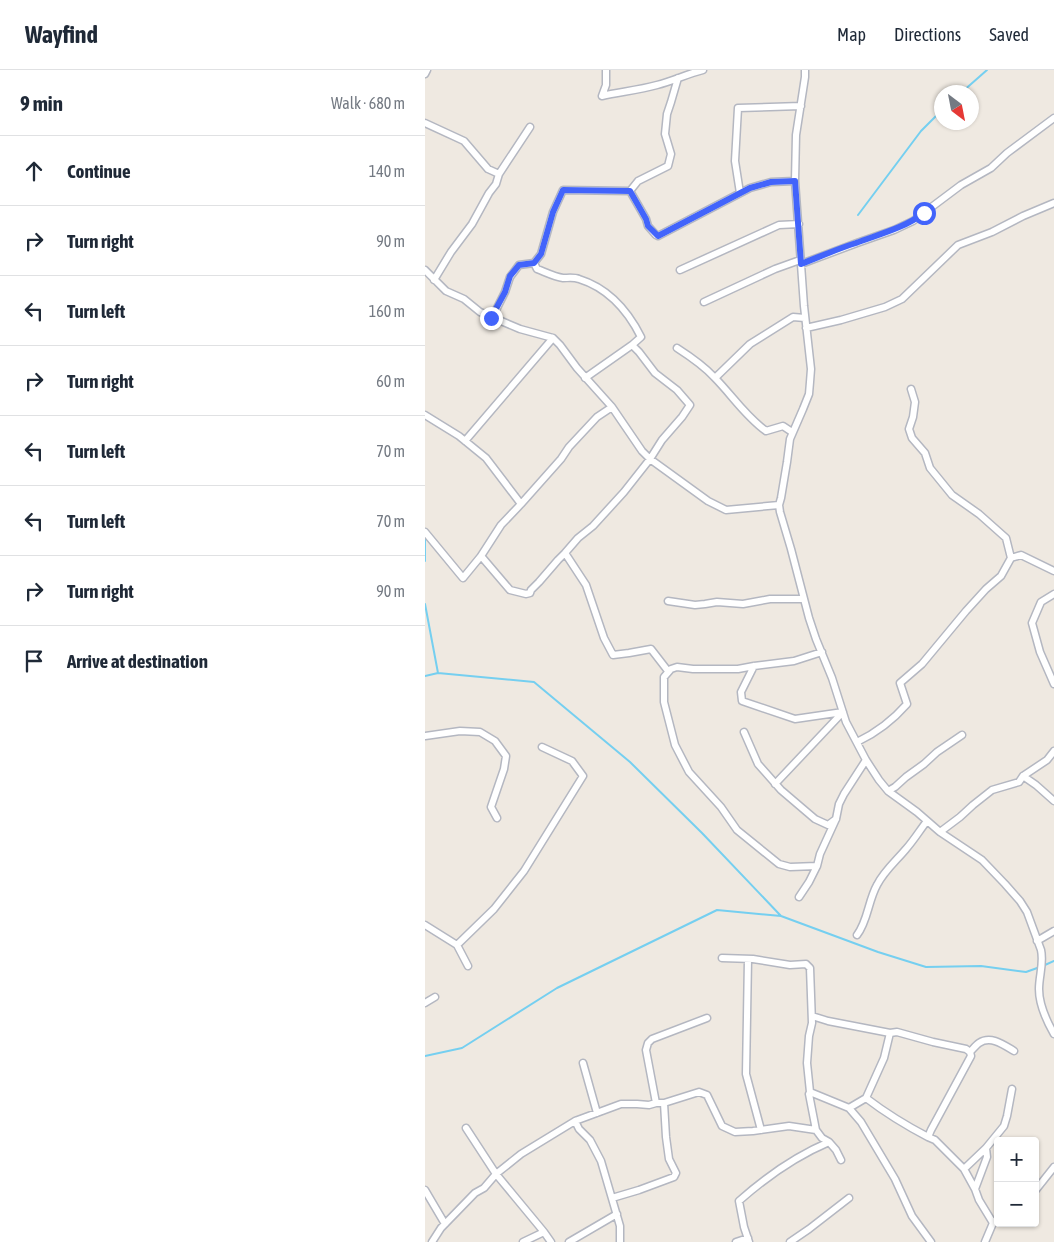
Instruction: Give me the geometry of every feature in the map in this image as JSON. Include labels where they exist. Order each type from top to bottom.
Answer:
[{"type":"street","points":[[425,74],[427,70]]},
{"type":"street","points":[[606,70],[602,96],[657,86],[703,70]]},
{"type":"street","points":[[805,70],[801,106],[797,122],[795,181],[800,262],[811,369],[809,394],[789,439],[779,505],[816,639],[833,678],[846,722],[866,760],[889,791],[940,832],[983,860],[1020,901],[1027,912],[1042,956],[1039,988],[1040,1002],[1054,1034]]},
{"type":"street","points":[[630,191],[637,181],[668,166],[671,154],[665,134],[667,114],[678,78]]},
{"type":"street","points":[[740,193],[735,161],[738,108],[801,106]]},
{"type":"street","points":[[704,302],[775,269],[894,230],[913,221],[961,185],[991,168],[1007,153],[1054,118]]},
{"type":"street","points":[[425,123],[464,142],[488,169],[499,174]]},
{"type":"street","points":[[435,280],[451,252],[473,224],[499,174],[530,127]]},
{"type":"street","points":[[630,191],[648,226],[658,236],[750,188],[771,182],[795,181]]},
{"type":"street","points":[[491,318],[505,292],[510,276],[519,265],[534,263],[541,254],[553,212],[563,190],[630,191]]},
{"type":"street","points":[[806,328],[885,307],[902,299],[958,245],[992,232],[1054,203]]},
{"type":"street","points":[[680,270],[779,226],[799,224]]},
{"type":"street","points":[[534,263],[537,269],[561,278],[577,278],[584,281],[617,301],[633,322],[641,337],[585,378]]},
{"type":"street","points":[[425,270],[446,291],[464,299],[491,318],[531,333],[553,338],[585,378],[612,407],[650,459],[707,501],[726,510],[779,505]]},
{"type":"street","points":[[715,378],[749,344],[793,317],[805,318]]},
{"type":"street","points":[[465,441],[553,338]]},
{"type":"street","points":[[481,556],[510,590],[530,593],[577,538],[593,526],[624,492],[650,459],[662,440],[682,417],[690,405],[677,390],[655,373],[632,345]]},
{"type":"street","points":[[677,348],[698,361],[756,424],[766,431],[783,426],[791,432]]},
{"type":"street","points":[[857,742],[871,735],[896,716],[907,704],[900,683],[922,664],[966,611],[1001,576],[1011,558],[1006,538],[979,514],[952,495],[930,468],[925,453],[912,438],[909,430],[915,402],[911,389]]},
{"type":"street","points":[[425,532],[463,578],[481,556],[501,525],[561,460],[569,447],[597,417],[612,407]]},
{"type":"street","points":[[425,415],[465,441],[486,458],[521,504]]},
{"type":"street","points":[[565,554],[586,585],[613,655],[629,654],[651,649],[668,672]]},
{"type":"street","points":[[1011,558],[1021,555],[1054,571]]},
{"type":"street","points":[[1054,594],[1041,602],[1032,623],[1040,652],[1054,684]]},
{"type":"street","points":[[668,601],[695,605],[717,602],[743,604],[770,599],[804,599]]},
{"type":"street","points":[[817,866],[789,867],[779,864],[737,830],[721,807],[689,772],[675,745],[664,702],[664,677],[671,669],[677,667],[739,669],[794,661],[822,652]]},
{"type":"street","points":[[754,666],[741,692],[742,702],[795,719],[843,712]]},
{"type":"street","points":[[775,784],[843,712]]},
{"type":"street","points":[[425,736],[460,731],[479,732],[495,741],[506,756],[504,769],[491,808],[497,818]]},
{"type":"street","points":[[744,732],[757,764],[781,790],[815,819],[828,825],[836,819]]},
{"type":"street","points":[[889,791],[937,752],[962,735]]},
{"type":"street","points":[[457,945],[494,909],[524,871],[583,776],[572,761],[542,747]]},
{"type":"street","points":[[940,832],[992,790],[1019,782],[1023,776],[1047,760],[1054,750]]},
{"type":"street","points":[[799,897],[817,866],[820,854],[836,819],[843,794],[866,760]]},
{"type":"street","points":[[1023,776],[1054,801]]},
{"type":"street","points":[[857,936],[863,928],[870,901],[877,885],[885,872],[907,848],[927,821]]},
{"type":"street","points":[[425,925],[457,945],[467,966]]},
{"type":"street","points":[[1037,941],[1054,931]]},
{"type":"street","points":[[722,958],[748,959],[790,965],[806,964],[809,966],[812,1016],[807,1063],[809,1094],[816,1130],[836,1150],[841,1160]]},
{"type":"street","points":[[748,959],[746,1074],[761,1130]]},
{"type":"street","points":[[425,1003],[435,997]]},
{"type":"street","points":[[812,1016],[890,1033],[897,1032],[966,1049],[970,1052]]},
{"type":"street","points":[[656,1102],[646,1050],[647,1043],[652,1039],[707,1018]]},
{"type":"street","points":[[849,1108],[866,1098],[884,1058],[890,1033]]},
{"type":"street","points":[[928,1137],[971,1056],[970,1052],[980,1042],[998,1041],[1014,1051]]},
{"type":"street","points":[[583,1064],[597,1112]]},
{"type":"street","points":[[964,1169],[986,1148],[1004,1126],[1011,1089]]},
{"type":"street","points":[[432,1242],[445,1224],[475,1194],[527,1150],[575,1121],[621,1104],[649,1105],[656,1102],[664,1103],[699,1092],[707,1095],[722,1126],[735,1132],[789,1126],[816,1130]]},
{"type":"street","points":[[810,1092],[849,1108],[861,1122],[891,1172],[912,1216],[931,1242]]},
{"type":"street","points":[[866,1098],[903,1125],[935,1140],[964,1169],[979,1200],[994,1220]]},
{"type":"street","points":[[612,1198],[674,1177],[676,1173],[669,1159],[666,1137],[664,1103]]},
{"type":"street","points":[[575,1121],[579,1129],[590,1140],[601,1161],[620,1226],[620,1242]]},
{"type":"street","points":[[466,1128],[497,1174],[551,1242]]},
{"type":"street","points":[[736,1242],[748,1240],[739,1201],[755,1186],[795,1159],[829,1142]]},
{"type":"street","points":[[975,1189],[987,1157],[986,1148]]},
{"type":"street","points":[[1039,1186],[1054,1167]]},
{"type":"street","points":[[425,1190],[445,1224]]},
{"type":"street","points":[[790,1242],[849,1198]]},
{"type":"street","points":[[569,1242],[617,1214]]},
{"type":"street","points":[[985,1242],[994,1223]]},
{"type":"street","points":[[523,1242],[544,1232]]},
{"type":"waterway","points":[[970,85],[987,70]]},
{"type":"waterway","points":[[858,215],[921,131],[934,118]]},
{"type":"waterway","points":[[425,537],[425,561]]},
{"type":"waterway","points":[[425,604],[438,673]]},
{"type":"waterway","points":[[425,676],[438,673],[534,682],[630,762],[702,833],[781,916]]},
{"type":"waterway","points":[[425,1056],[462,1048],[557,988],[717,910],[781,916],[878,952],[926,967],[981,966],[1026,972],[1040,967]]},
{"type":"waterway","points":[[1045,965],[1054,961]]},
{"type":"route","points":[[491,318],[505,292],[510,276],[519,265],[534,263],[541,254],[553,212],[563,190],[630,191],[648,226],[658,236],[750,188],[771,182],[795,181],[801,264],[894,230],[913,221],[924,213]]}]
